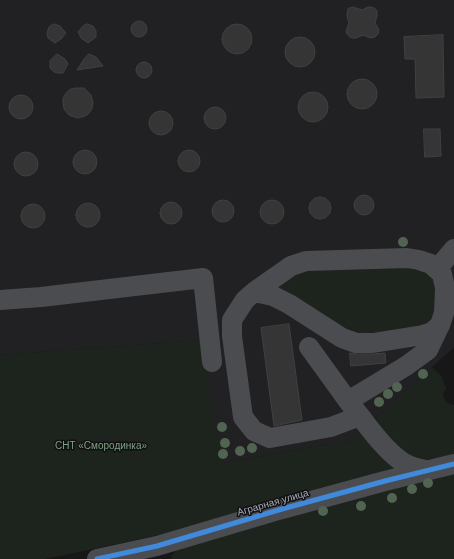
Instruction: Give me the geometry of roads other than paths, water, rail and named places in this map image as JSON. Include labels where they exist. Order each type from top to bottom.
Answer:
[{"type":"street","points":[[437,269],[454,249]]},
{"type":"street","points":[[406,258],[431,264],[442,274],[445,288],[444,312],[440,325],[428,350],[406,366],[332,427],[270,438],[254,431],[243,417],[232,336],[232,320],[245,300],[254,292],[291,266],[306,261],[406,258]]},
{"type":"street","points":[[0,300],[41,297],[203,278],[212,362]]},
{"type":"street","points":[[254,292],[273,296],[289,304],[342,338],[356,343],[373,343],[423,335],[432,332],[440,325]]},
{"type":"street","points":[[309,347],[374,434],[396,457],[408,465],[427,470]]},
{"type":"street","name":"Аграрная улица","points":[[97,559],[158,553],[290,507],[454,464]]},
{"type":"park label","name":"СНТ «Смородинка»","points":[[101,446]]}]
